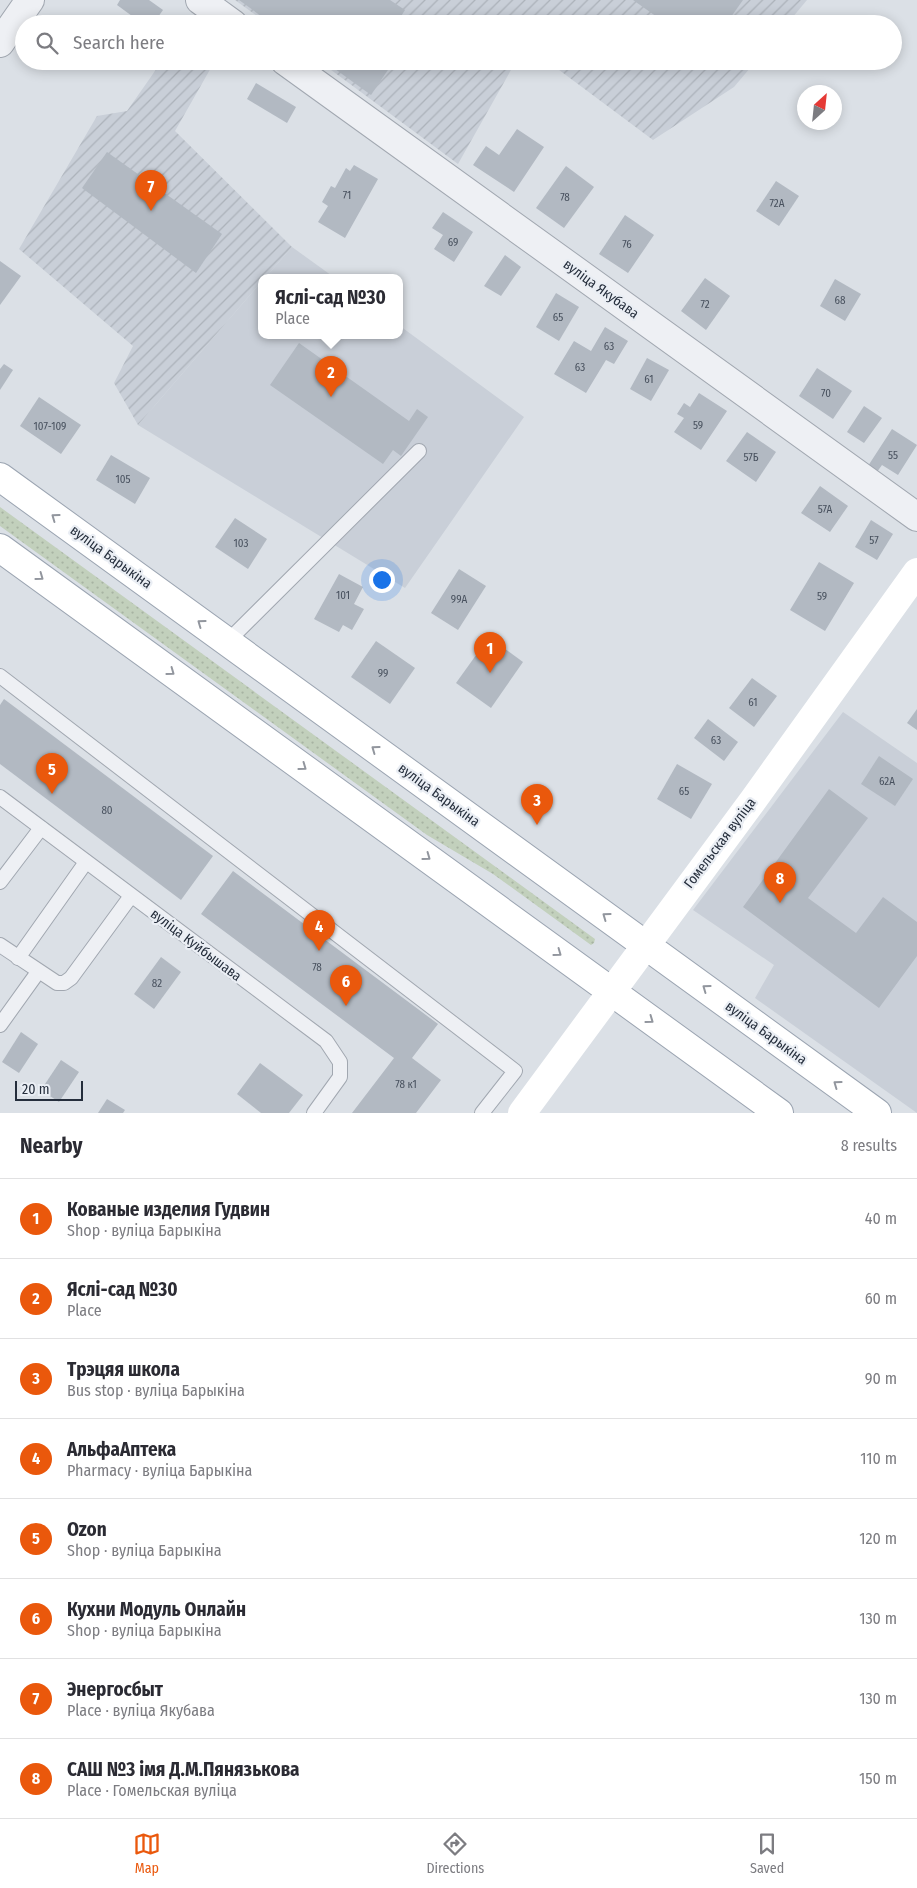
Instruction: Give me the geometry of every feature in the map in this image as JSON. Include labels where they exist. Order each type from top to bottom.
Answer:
[{"type":"main road","name":"вуліца Барыкіна","points":[[0,477],[877,1113]]},
{"type":"main road","points":[[0,548],[779,1113]]},
{"type":"main road","name":"Гомельская вуліца","points":[[522,1113],[917,572]]},
{"type":"street","points":[[19,15],[30,0]]},
{"type":"street","points":[[200,0],[221,15]]},
{"type":"street","points":[[0,42],[15,21]]},
{"type":"street","name":"вуліца Якубава","points":[[297,70],[917,517]]},
{"type":"lane","points":[[228,642],[419,451]]},
{"type":"lane","points":[[0,676],[515,1071],[482,1113]]},
{"type":"lane","name":"вуліца Куйбышава","points":[[0,797],[326,1042],[340,1062],[340,1077],[314,1113]]},
{"type":"lane","points":[[0,882],[41,828]]},
{"type":"lane","points":[[18,958],[86,862]]},
{"type":"lane","points":[[0,944],[38,972],[57,983],[64,982],[71,978],[131,896]]},
{"type":"lane","points":[[0,1025],[38,972]]},
{"type":"shaded area","points":[[235,0],[807,0],[794,15],[256,15]]},
{"type":"shaded area","points":[[156,70],[210,70],[175,131],[292,247],[268,274],[258,274],[258,286],[138,425],[114,383],[133,346],[19,249],[97,116],[127,111]]},
{"type":"shaded area","points":[[331,70],[511,70],[458,164]]},
{"type":"shaded area","points":[[559,70],[748,70],[734,87],[653,140]]},
{"type":"shaded area","points":[[292,247],[329,274],[268,274]]},
{"type":"shaded area","points":[[258,286],[258,339],[403,339],[403,328],[524,417],[405,588],[138,425]]},
{"type":"shaded area","points":[[843,712],[917,763],[917,1113],[755,998],[774,965],[693,910]]},
{"type":"green space","points":[[0,507],[595,939],[594,943],[591,945],[493,874],[427,835],[0,526]]},
{"type":"building","points":[[120,0],[149,0],[163,10],[159,15],[131,15],[117,5]]},
{"type":"building","points":[[239,0],[390,0],[405,10],[402,15],[260,15]]},
{"type":"building","points":[[633,0],[743,0],[732,15],[654,15]]},
{"type":"building","points":[[336,70],[388,70],[371,95]]},
{"type":"building","points":[[256,83],[296,107],[287,123],[247,99]]},
{"type":"building","points":[[517,129],[544,147],[514,192],[473,165],[486,146],[499,155]]},
{"type":"building","points":[[107,152],[222,234],[196,273],[82,188]]},
{"type":"building","points":[[354,165],[378,179],[345,238],[318,222],[328,206],[322,202],[331,186],[335,188],[346,168],[350,171]]},
{"type":"building","points":[[566,166],[594,187],[564,228],[536,208]]},
{"type":"building","points":[[776,181],[799,196],[779,226],[756,211]]},
{"type":"building","points":[[443,212],[473,232],[454,262],[434,249],[443,235],[432,228]]},
{"type":"building","points":[[625,215],[654,235],[628,273],[599,254]]},
{"type":"building","points":[[505,255],[521,267],[501,296],[484,286]]},
{"type":"building","points":[[0,261],[21,276],[0,305]]},
{"type":"building","points":[[705,278],[730,296],[706,330],[681,311]]},
{"type":"building","points":[[835,279],[861,294],[845,321],[820,306]]},
{"type":"building","points":[[556,293],[579,307],[559,341],[536,327]]},
{"type":"building","points":[[605,327],[628,341],[614,364],[606,360],[586,393],[554,374],[574,341],[591,351]]},
{"type":"building","points":[[299,343],[409,421],[417,409],[428,417],[401,456],[393,450],[383,464],[270,385]]},
{"type":"building","points":[[647,358],[669,370],[651,401],[630,389]]},
{"type":"building","points":[[4,364],[13,370],[0,390],[0,369]]},
{"type":"building","points":[[817,368],[852,391],[833,419],[799,396]]},
{"type":"building","points":[[699,393],[727,411],[701,450],[674,432],[684,418],[677,414],[684,403],[690,407]]},
{"type":"building","points":[[39,397],[81,425],[61,454],[20,426]]},
{"type":"building","points":[[864,406],[882,418],[864,443],[847,432]]},
{"type":"building","points":[[892,429],[917,445],[898,475],[882,465],[877,472],[868,466]]},
{"type":"building","points":[[747,432],[776,452],[756,482],[726,461]]},
{"type":"building","points":[[111,455],[150,478],[135,504],[96,480]]},
{"type":"building","points":[[820,486],[848,506],[830,532],[801,513]]},
{"type":"building","points":[[235,518],[267,539],[248,569],[215,547]]},
{"type":"building","points":[[871,520],[893,534],[877,560],[855,547]]},
{"type":"building","points":[[819,562],[854,583],[825,631],[790,610]]},
{"type":"building","points":[[459,569],[486,586],[458,630],[431,613]]},
{"type":"building","points":[[339,574],[363,587],[354,604],[364,609],[352,630],[343,625],[339,632],[314,619]]},
{"type":"building","points":[[489,637],[523,662],[491,708],[456,683]]},
{"type":"building","points":[[376,641],[415,668],[390,704],[351,677]]},
{"type":"building","points":[[752,678],[777,696],[754,727],[729,708]]},
{"type":"building","points":[[4,699],[213,856],[181,900],[0,764],[0,705]]},
{"type":"building","points":[[917,709],[917,730],[907,723]]},
{"type":"building","points":[[708,719],[738,742],[724,761],[694,738]]},
{"type":"building","points":[[879,756],[913,779],[895,806],[861,784]]},
{"type":"building","points":[[677,764],[712,784],[691,819],[657,799]]},
{"type":"building","points":[[829,789],[868,818],[808,898],[856,933],[883,897],[917,922],[917,956],[879,1008],[743,907]]},
{"type":"building","points":[[233,871],[438,1024],[412,1058],[441,1080],[416,1113],[352,1113],[394,1058],[201,914]]},
{"type":"building","points":[[161,957],[181,972],[154,1009],[134,994]]},
{"type":"building","points":[[21,1032],[38,1044],[19,1073],[2,1062]]},
{"type":"building","points":[[61,1060],[79,1072],[59,1102],[41,1090]]},
{"type":"building","points":[[260,1063],[303,1095],[289,1113],[261,1113],[237,1094]]},
{"type":"building","points":[[107,1099],[125,1110],[123,1113],[98,1113]]},
{"type":"place","name":"Энергосбыт","points":[[151,211]]},
{"type":"place","name":"Яслі-сад №30","points":[[331,397]]},
{"type":"place","name":"Кованые изделия Гудвин","points":[[490,673]]},
{"type":"place","name":"Ozon","points":[[52,794]]},
{"type":"place","name":"Трэцяя школа","points":[[537,825]]},
{"type":"place","name":"САШ №3 імя Д.М.Пянязькова","points":[[780,903]]},
{"type":"place","name":"АльфаАптека","points":[[319,951]]},
{"type":"place","name":"Кухни Модуль Онлайн","points":[[346,1006]]}]
